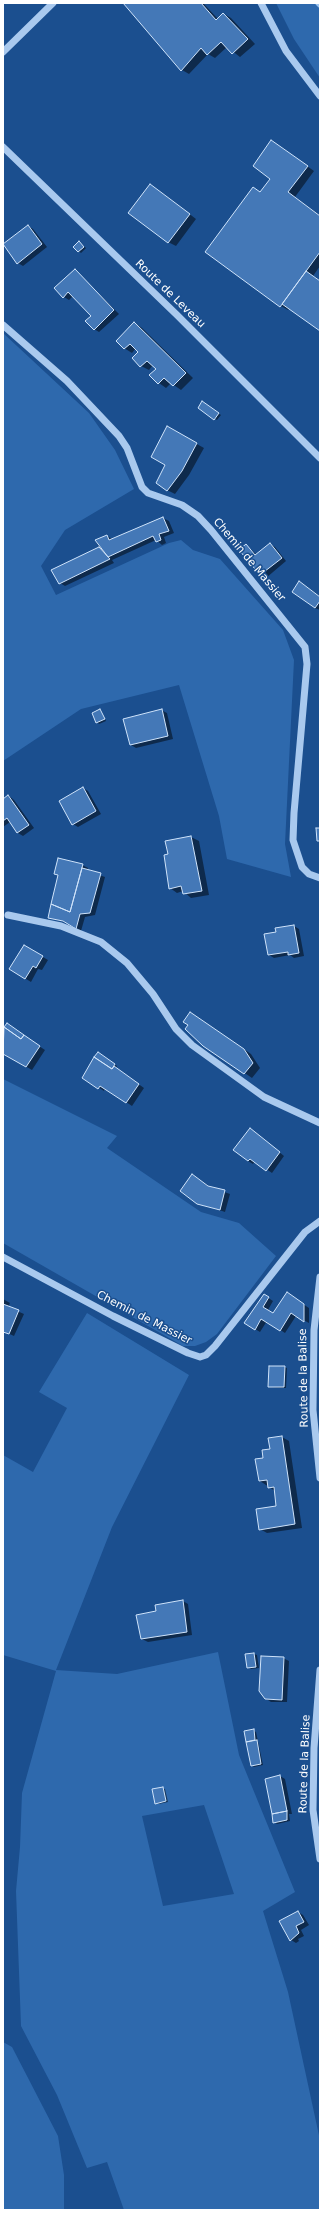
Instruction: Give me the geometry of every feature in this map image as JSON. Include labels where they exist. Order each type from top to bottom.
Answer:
[{"type":"street","points":[[3,52],[53,3]]},
{"type":"street","points":[[261,3],[286,51],[320,96]]},
{"type":"street","name":"Route de Leveau","points":[[3,147],[177,315],[320,458]]},
{"type":"street","name":"Chemin de Massier","points":[[3,325],[67,381],[119,436],[127,448],[145,490],[182,505],[198,516],[305,646],[306,671],[294,813],[294,840],[302,867],[309,874],[320,878]]},
{"type":"street","points":[[8,915],[61,926],[101,942],[127,963],[153,994],[176,1029],[192,1045],[264,1097],[320,1123]]},
{"type":"street","name":"Chemin de Massier","points":[[3,1257],[113,1316],[188,1353],[200,1356],[206,1355],[215,1346],[305,1232],[320,1221]]},
{"type":"street","name":"Route de la Balise","points":[[320,1277],[314,1330],[314,1410],[320,1478]]},
{"type":"street","name":"Route de la Balise","points":[[320,1670],[314,1748],[313,1810],[320,1859]]},
{"type":"shaded area","points":[[276,3],[320,3],[320,78],[294,39]]},
{"type":"shaded area","points":[[3,333],[89,413],[115,450],[134,489],[65,530],[41,566],[56,595],[169,543],[181,540],[193,550],[220,559],[283,630],[294,660],[285,844],[291,877],[227,859],[219,816],[179,685],[81,709],[3,761]]},
{"type":"shaded area","points":[[3,1079],[117,1136],[107,1148],[201,1212],[239,1223],[276,1256],[217,1334],[206,1342],[195,1346],[183,1346],[3,1243]]},
{"type":"shaded area","points":[[87,1313],[189,1375],[112,1527],[56,1670],[117,1674],[218,1652],[239,1755],[295,1892],[263,1911],[288,1992],[320,2140],[320,2210],[124,2210],[107,2162],[87,2168],[57,2095],[21,2026],[16,1891],[20,1847],[22,1793],[56,1671],[3,1655],[3,1455],[33,1472],[67,1408],[39,1392]],"holes":[[[204,1805],[234,1894],[163,1906],[142,1816]]]},
{"type":"shaded area","points":[[3,2042],[12,2047],[58,2136],[64,2175],[64,2210],[3,2210]]},
{"type":"building","points":[[123,3],[201,3],[216,20],[223,13],[248,39],[232,54],[221,42],[207,55],[201,48],[181,71]]},
{"type":"building","points":[[271,140],[308,166],[288,192],[320,216],[320,252],[280,307],[205,252],[253,187],[260,192],[270,179],[253,166]]},
{"type":"building","points":[[150,184],[190,214],[168,243],[128,213]]},
{"type":"building","points":[[28,225],[42,244],[17,264],[3,244]]},
{"type":"building","points":[[79,241],[84,247],[78,252],[73,247]]},
{"type":"building","points":[[75,269],[114,310],[94,330],[85,321],[91,316],[68,292],[63,298],[54,288]]},
{"type":"building","points":[[306,271],[320,281],[320,331],[282,304]]},
{"type":"building","points":[[134,322],[186,373],[173,386],[164,378],[158,384],[149,375],[156,369],[147,361],[140,367],[132,358],[138,352],[130,344],[124,349],[116,341]]},
{"type":"building","points":[[202,401],[219,413],[214,420],[198,408]]},
{"type":"building","points":[[167,426],[197,443],[182,471],[167,491],[156,483],[165,465],[151,457]]},
{"type":"building","points":[[163,517],[169,531],[159,534],[161,540],[156,542],[153,536],[108,557],[95,540],[107,535],[109,540]]},
{"type":"building","points":[[270,543],[282,558],[260,575],[239,550],[246,544],[255,555]]},
{"type":"building","points":[[99,547],[110,559],[59,584],[51,570]]},
{"type":"building","points":[[299,581],[320,597],[320,601],[315,608],[292,592]]},
{"type":"building","points":[[100,709],[105,719],[96,723],[92,713]]},
{"type":"building","points":[[162,709],[168,736],[130,745],[123,719]]},
{"type":"building","points":[[83,787],[96,811],[72,825],[59,801]]},
{"type":"building","points":[[8,795],[29,825],[17,833],[7,818],[3,821],[3,799]]},
{"type":"building","points":[[316,828],[320,828],[320,841],[317,841]]},
{"type":"building","points":[[191,836],[202,891],[183,894],[181,886],[169,889],[164,855],[168,854],[165,841]]},
{"type":"building","points":[[58,858],[83,864],[70,912],[51,904],[58,875],[54,874]]},
{"type":"building","points":[[82,868],[101,873],[90,913],[80,914],[76,929],[63,921],[48,918],[51,904],[70,912]]},
{"type":"building","points":[[294,925],[299,953],[288,955],[288,952],[268,955],[264,934],[276,932],[275,928]]},
{"type":"building","points":[[24,945],[43,956],[36,968],[33,966],[25,979],[9,969]]},
{"type":"building","points":[[190,1012],[244,1049],[253,1063],[244,1074],[203,1046],[185,1029],[188,1025],[183,1022]]},
{"type":"building","points":[[7,1023],[24,1035],[21,1039],[4,1027]]},
{"type":"building","points":[[4,1027],[21,1039],[24,1035],[40,1046],[26,1067],[3,1054]]},
{"type":"building","points":[[98,1052],[115,1064],[112,1069],[94,1057]]},
{"type":"building","points":[[94,1057],[112,1069],[114,1066],[139,1084],[126,1103],[100,1086],[98,1089],[82,1078]]},
{"type":"building","points":[[250,1128],[280,1152],[266,1171],[250,1159],[248,1161],[233,1150]]},
{"type":"building","points":[[192,1174],[208,1186],[225,1190],[220,1210],[197,1204],[180,1191]]},
{"type":"building","points":[[287,1292],[304,1304],[304,1322],[291,1313],[280,1331],[261,1319],[255,1330],[244,1323],[264,1294],[269,1297],[263,1307],[273,1313]]},
{"type":"building","points":[[3,1304],[19,1310],[9,1334],[3,1332]]},
{"type":"building","points":[[269,1366],[285,1366],[284,1387],[268,1387]]},
{"type":"building","points":[[282,1436],[295,1524],[259,1530],[256,1509],[276,1506],[274,1487],[268,1488],[267,1480],[259,1481],[255,1459],[263,1458],[262,1450],[270,1449],[268,1438]]},
{"type":"building","points":[[183,1600],[187,1632],[141,1639],[136,1615],[156,1611],[155,1605]]},
{"type":"building","points":[[254,1653],[256,1667],[247,1668],[245,1654]]},
{"type":"building","points":[[261,1656],[284,1657],[282,1700],[265,1699],[259,1691]]},
{"type":"building","points":[[254,1729],[255,1740],[246,1742],[244,1731]]},
{"type":"building","points":[[257,1740],[261,1764],[251,1766],[246,1742]]},
{"type":"building","points":[[280,1775],[287,1811],[272,1814],[265,1779]]},
{"type":"building","points":[[163,1787],[166,1801],[155,1804],[152,1789]]},
{"type":"building","points":[[287,1811],[287,1820],[273,1823],[272,1814]]},
{"type":"building","points":[[298,1911],[304,1922],[296,1926],[299,1933],[290,1941],[279,1921]]}]
